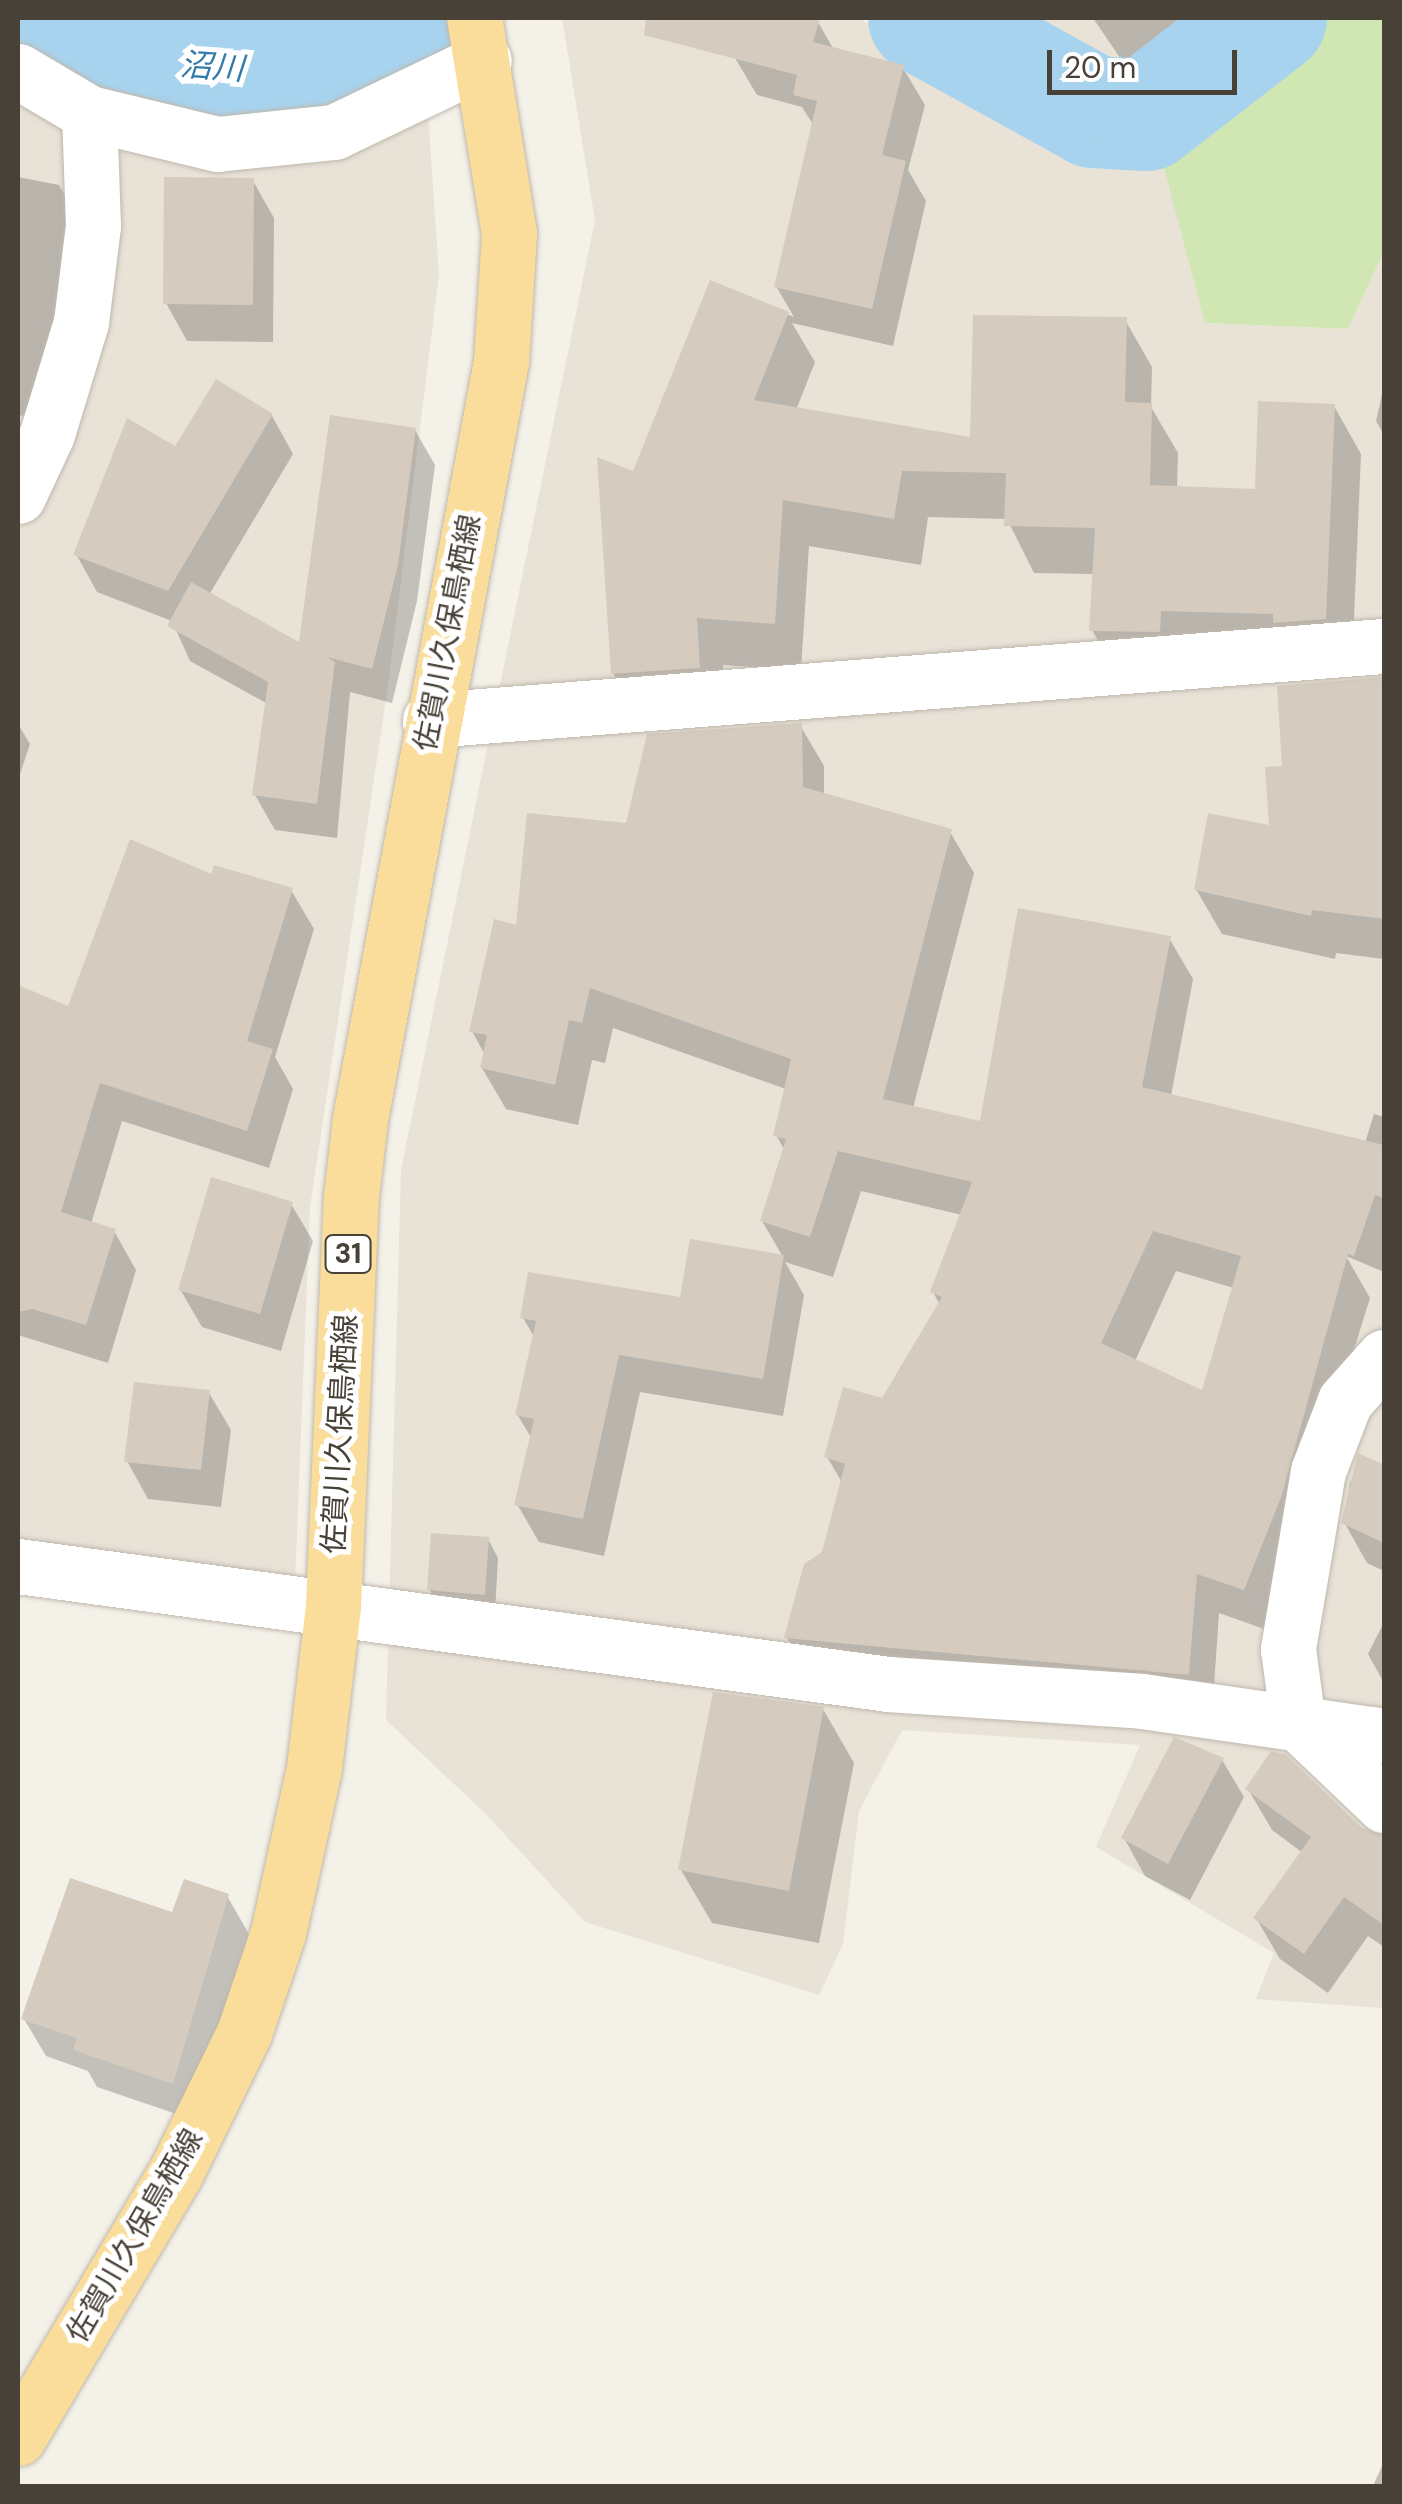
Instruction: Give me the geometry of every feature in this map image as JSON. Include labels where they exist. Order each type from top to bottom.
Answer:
[{"type":"main road","name":"佐賀川久保鳥栖線","points":[[18,2438],[174,2174],[244,2034],[278,1933],[314,1768],[333,1606],[351,1196],[430,720],[500,361],[509,234],[479,38]]},
{"type":"street","points":[[18,71],[89,113],[217,144],[334,132],[479,38]]},
{"type":"street","points":[[18,496],[47,434],[81,322],[93,226],[89,113]]},
{"type":"street","points":[[430,720],[1384,646]]},
{"type":"street","points":[[1384,1357],[1345,1401],[1318,1471],[1288,1649],[1298,1723],[1384,1804]]},
{"type":"street","points":[[18,1566],[888,1684],[1142,1701],[1384,1736]]},
{"type":"shaded area","points":[[562,18],[858,18],[1073,141],[1161,157],[1206,323],[1348,329],[1384,251],[1384,2008],[1256,1999],[1274,1953],[1096,1847],[1140,1745],[902,1730],[859,1811],[843,1944],[819,1995],[585,1922],[486,1814],[386,1720],[401,1170],[595,220]]},
{"type":"shaded area","points":[[1000,18],[1209,18],[1150,70],[1093,76]]},
{"type":"shaded area","points":[[18,101],[110,140],[428,115],[439,274],[388,686],[310,1207],[295,1582],[18,1546]]},
{"type":"green space","points":[[1326,18],[1384,18],[1384,251],[1348,329],[1205,323],[1161,157]]},
{"type":"building","points":[[646,18],[820,18],[813,42],[904,65],[882,155],[906,161],[872,309],[774,287],[817,101],[793,95],[797,75],[644,35]]},
{"type":"building","points":[[164,177],[254,178],[253,305],[163,304]]},
{"type":"building","points":[[710,280],[789,312],[754,400],[970,437],[973,315],[1127,317],[1125,402],[1152,403],[1150,485],[1255,489],[1258,401],[1335,404],[1326,619],[1273,623],[1273,614],[1161,611],[1160,632],[1089,631],[1095,528],[1004,526],[1006,473],[902,471],[894,519],[783,500],[775,624],[697,618],[700,668],[611,674],[597,457],[633,471]]},
{"type":"building","points":[[216,379],[273,414],[168,591],[73,555],[127,418],[175,446]]},
{"type":"building","points":[[330,415],[416,428],[398,565],[372,669],[327,657],[335,662],[317,804],[252,795],[268,682],[167,626],[191,582],[299,642]]},
{"type":"building","points":[[1384,677],[1384,919],[1312,910],[1311,916],[1194,890],[1208,813],[1269,825],[1265,767],[1282,766],[1277,686]]},
{"type":"building","points":[[802,723],[803,787],[952,829],[883,1099],[980,1121],[1018,908],[1171,936],[1142,1087],[1384,1145],[1384,1198],[1375,1195],[1354,1256],[1348,1254],[1282,1495],[1244,1590],[1197,1574],[1189,1675],[784,1638],[804,1564],[822,1552],[845,1464],[824,1457],[843,1387],[882,1398],[942,1297],[930,1292],[972,1182],[838,1151],[810,1237],[760,1221],[786,1139],[773,1136],[791,1059],[590,988],[582,1023],[569,1020],[555,1085],[480,1068],[487,1035],[469,1032],[494,919],[516,925],[527,813],[626,823],[647,734]],"holes":[[[1153,1231],[1241,1256],[1202,1390],[1101,1343]]]},
{"type":"building","points":[[130,839],[211,874],[214,865],[293,888],[247,1041],[273,1049],[247,1131],[100,1083],[61,1212],[116,1229],[86,1325],[32,1309],[18,1312],[18,985],[68,1006]]},
{"type":"building","points":[[211,1177],[293,1202],[260,1314],[178,1290]]},
{"type":"building","points":[[690,1239],[784,1255],[763,1379],[619,1355],[583,1519],[514,1505],[534,1419],[515,1415],[536,1321],[520,1318],[528,1272],[680,1297]]},
{"type":"building","points":[[134,1382],[210,1390],[201,1470],[124,1462]]},
{"type":"building","points":[[1358,1453],[1384,1465],[1384,1543],[1341,1523]]},
{"type":"building","points":[[431,1533],[489,1537],[485,1595],[427,1590]]},
{"type":"building","points":[[713,1692],[824,1707],[789,1891],[678,1870]]},
{"type":"building","points":[[1174,1737],[1224,1758],[1168,1864],[1121,1838]]},
{"type":"building","points":[[1271,1751],[1286,1755],[1362,1828],[1384,1835],[1384,1925],[1344,1897],[1304,1954],[1253,1918],[1311,1837],[1245,1789]]},
{"type":"building","points":[[70,1878],[172,1912],[184,1879],[229,1894],[173,2084],[73,2050],[77,2038],[21,2019]]},
{"type":"waterway","name":"沼川","points":[[61,18],[158,63],[234,76],[350,52],[423,18]]},
{"type":"waterway","name":"沼川","points":[[924,18],[1094,112],[1146,115],[1271,18]]}]
